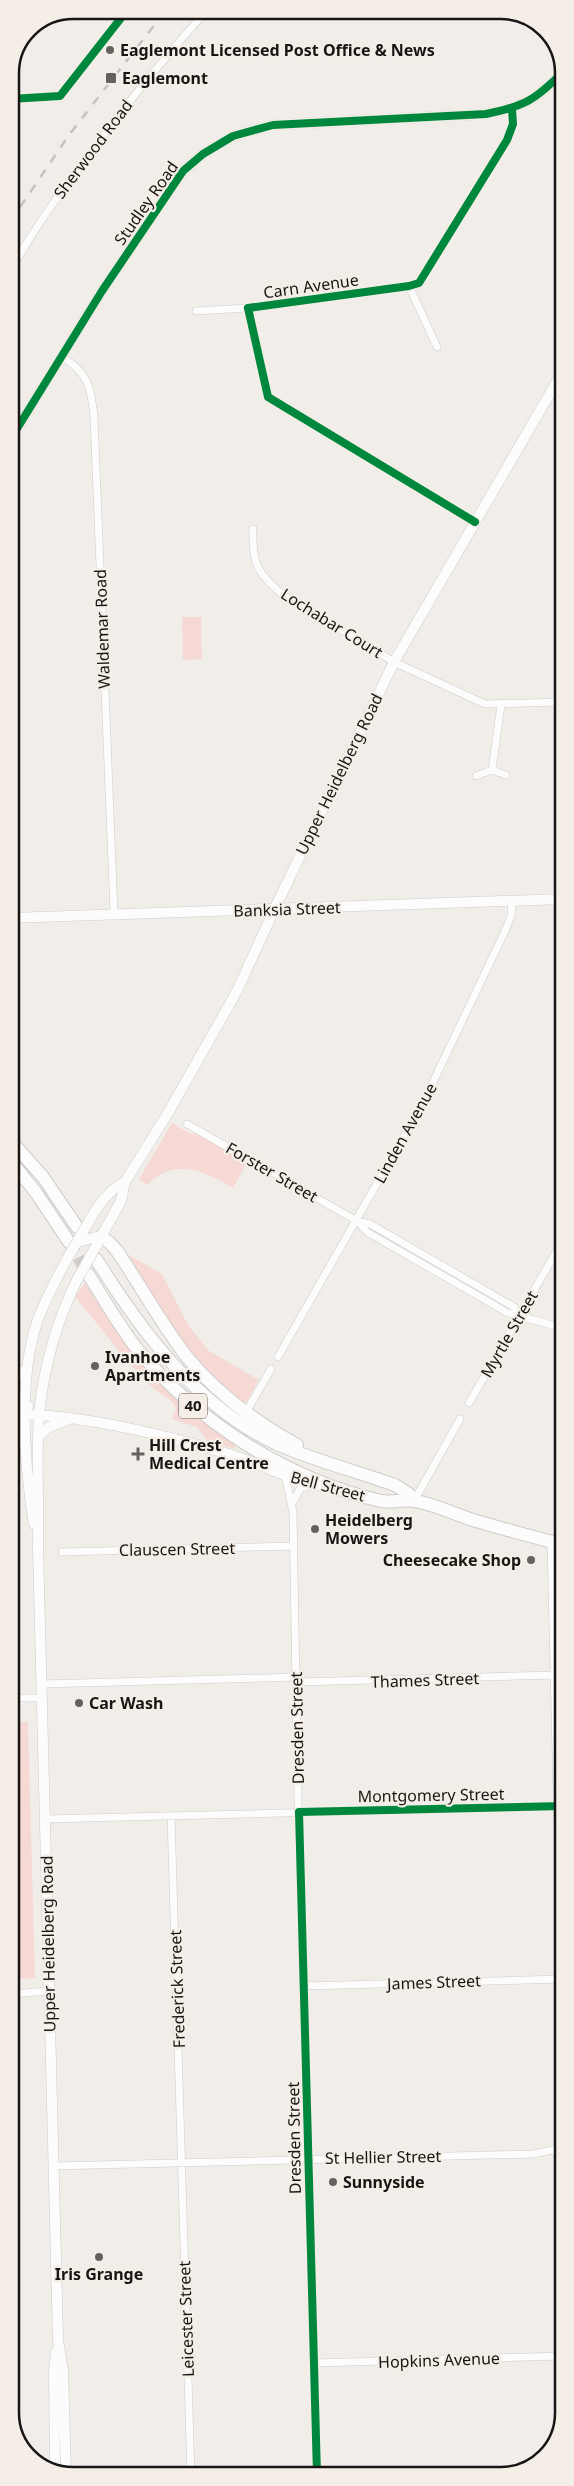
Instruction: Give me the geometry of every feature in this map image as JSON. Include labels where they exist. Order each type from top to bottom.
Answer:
[{"type":"highway","points":[[19,1151],[82,1225]]},
{"type":"highway","points":[[19,1172],[72,1242]]},
{"type":"highway","points":[[99,1238],[109,1242],[117,1251],[188,1358],[218,1389],[246,1412],[317,1460]]},
{"type":"highway","name":"40","points":[[96,1259],[144,1331],[179,1371],[207,1397],[260,1435],[317,1460]]},
{"type":"highway","name":"40","points":[[83,1276],[138,1349],[198,1409],[259,1452],[340,1488]]},
{"type":"highway","name":"Bell Street","points":[[317,1460],[395,1485],[409,1494],[414,1501]]},
{"type":"highway","name":"Bell Street","points":[[340,1488],[388,1502],[414,1501],[510,1532],[555,1543]]},
{"type":"main road","name":"Studley Road","points":[[19,426],[98,297],[183,171],[202,154],[233,136],[273,125],[486,114],[512,108],[539,96],[555,80]]},
{"type":"main road","name":"Upper Heidelberg Road","points":[[66,2467],[63,2372],[58,2340],[38,1547],[39,1414],[52,1342],[61,1315],[83,1276],[99,1238],[118,1207],[123,1196],[125,1182],[168,1113],[237,991],[394,662],[555,385]]},
{"type":"main road","name":"Banksia Street","points":[[19,918],[555,899]]},
{"type":"main road","name":"Upper Heidelberg Road","points":[[38,1547],[30,1495],[25,1409],[27,1368],[40,1316],[72,1242],[82,1225],[98,1206],[115,1187],[125,1182]]},
{"type":"main road","points":[[98,1206],[105,1210],[118,1207]]},
{"type":"main road","points":[[72,1242],[99,1238]]},
{"type":"main road","points":[[19,1375],[27,1368]]},
{"type":"main road","points":[[19,1405],[25,1409]]},
{"type":"main road","name":"Bell Street","points":[[19,1411],[25,1409],[39,1414],[73,1418],[222,1452],[310,1484],[340,1488]]},
{"type":"main road","points":[[39,1436],[50,1427],[73,1418]]},
{"type":"main road","points":[[19,1435],[28,1450]]},
{"type":"main road","name":"Upper Heidelberg Road","points":[[55,2464],[54,2371],[58,2340]]},
{"type":"street","points":[[19,98],[60,96],[120,19]]},
{"type":"street","name":"Sherwood Road","points":[[19,257],[51,205],[102,137],[146,79],[199,19]]},
{"type":"street","points":[[437,347],[409,286],[419,283],[506,140],[513,124],[512,108]]},
{"type":"street","name":"Carn Avenue","points":[[196,311],[248,308],[409,286]]},
{"type":"street","name":"Carn Avenue","points":[[248,308],[268,397],[475,522]]},
{"type":"street","name":"Waldemar Road","points":[[62,357],[83,373],[88,382],[91,390],[94,417],[114,913]]},
{"type":"street","name":"Lochabar Court","points":[[253,530],[252,554],[257,568],[268,582],[282,594],[394,662],[485,704],[555,702]]},
{"type":"street","points":[[492,770],[501,705]]},
{"type":"street","points":[[476,776],[492,770],[506,775]]},
{"type":"street","name":"Linden Avenue","points":[[278,1357],[424,1101],[505,930],[511,916],[512,901]]},
{"type":"street","name":"Forster Street","points":[[187,1124],[357,1221],[370,1224],[514,1307],[519,1315],[555,1325]]},
{"type":"street","name":"Myrtle Street","points":[[469,1403],[555,1254]]},
{"type":"street","points":[[246,1412],[271,1369]]},
{"type":"street","points":[[414,1501],[460,1419]]},
{"type":"street","name":"Dresden Street","points":[[285,1475],[293,1502],[315,2467]]},
{"type":"street","points":[[293,1502],[300,1489],[310,1484]]},
{"type":"street","points":[[551,1542],[555,1697]]},
{"type":"street","name":"Clauscen Street","points":[[62,1552],[293,1546]]},
{"type":"street","name":"Thames Street","points":[[42,1684],[554,1675]]},
{"type":"street","points":[[19,1698],[42,1698]]},
{"type":"street","name":"Montgomery Street","points":[[45,1819],[555,1806]]},
{"type":"street","name":"Frederick Street","points":[[171,1816],[182,2162]]},
{"type":"street","name":"James Street","points":[[304,1986],[555,1979]]},
{"type":"street","points":[[19,1994],[49,1992]]},
{"type":"street","name":"St Hellier Street","points":[[54,2166],[533,2154],[555,2148]]},
{"type":"street","name":"St Hellier Street","points":[[533,2154],[555,2160]]},
{"type":"street","name":"Leicester Street","points":[[182,2162],[191,2467]]},
{"type":"street","name":"Hopkins Avenue","points":[[314,2363],[555,2356]]},
{"type":"shaded area","points":[[182,617],[201,617],[202,659],[183,660]]},
{"type":"shaded area","points":[[172,1123],[189,1133],[199,1135],[247,1163],[233,1188],[211,1176],[189,1170],[178,1169],[168,1171],[157,1176],[147,1185],[139,1179]]},
{"type":"shaded area","points":[[125,1253],[162,1274],[188,1325],[209,1351],[259,1380],[247,1401],[241,1403],[197,1364]]},
{"type":"shaded area","points":[[85,1283],[119,1334],[147,1371],[195,1415],[235,1445],[234,1449],[207,1441],[197,1427],[172,1419],[176,1409],[172,1402],[154,1389],[133,1367],[75,1297]]},
{"type":"shaded area","points":[[19,1722],[28,1722],[35,1978],[19,1979]]},
{"type":"tunnel","points":[[69,1242],[88,1274]]},
{"type":"railway","points":[[19,209],[69,135],[159,19]]},
{"type":"cycle path","points":[[19,98],[60,96],[120,19]]},
{"type":"cycle path","points":[[19,425],[102,291],[183,171],[203,154],[233,136],[273,125],[486,114],[520,105],[537,95],[555,80]]},
{"type":"cycle path","points":[[475,522],[268,397],[248,308],[409,286],[419,283],[507,140],[513,124],[512,109]]},
{"type":"cycle path","points":[[317,2467],[299,1812],[555,1806]]},
{"type":"place","name":"Eaglemont Licensed Post Office & News","points":[[110,50]]},
{"type":"place","name":"Eaglemont","points":[[111,78]]},
{"type":"place","name":"Ivanhoe Apartments","points":[[95,1366]]},
{"type":"place","name":"Hill Crest Medical Centre","points":[[138,1454]]},
{"type":"place","name":"Heidelberg Mowers","points":[[315,1529]]},
{"type":"place","name":"Cheesecake Shop","points":[[531,1560]]},
{"type":"place","name":"Car Wash","points":[[79,1703]]},
{"type":"place","name":"Sunnyside","points":[[333,2182]]},
{"type":"place","name":"Iris Grange","points":[[99,2257]]}]
